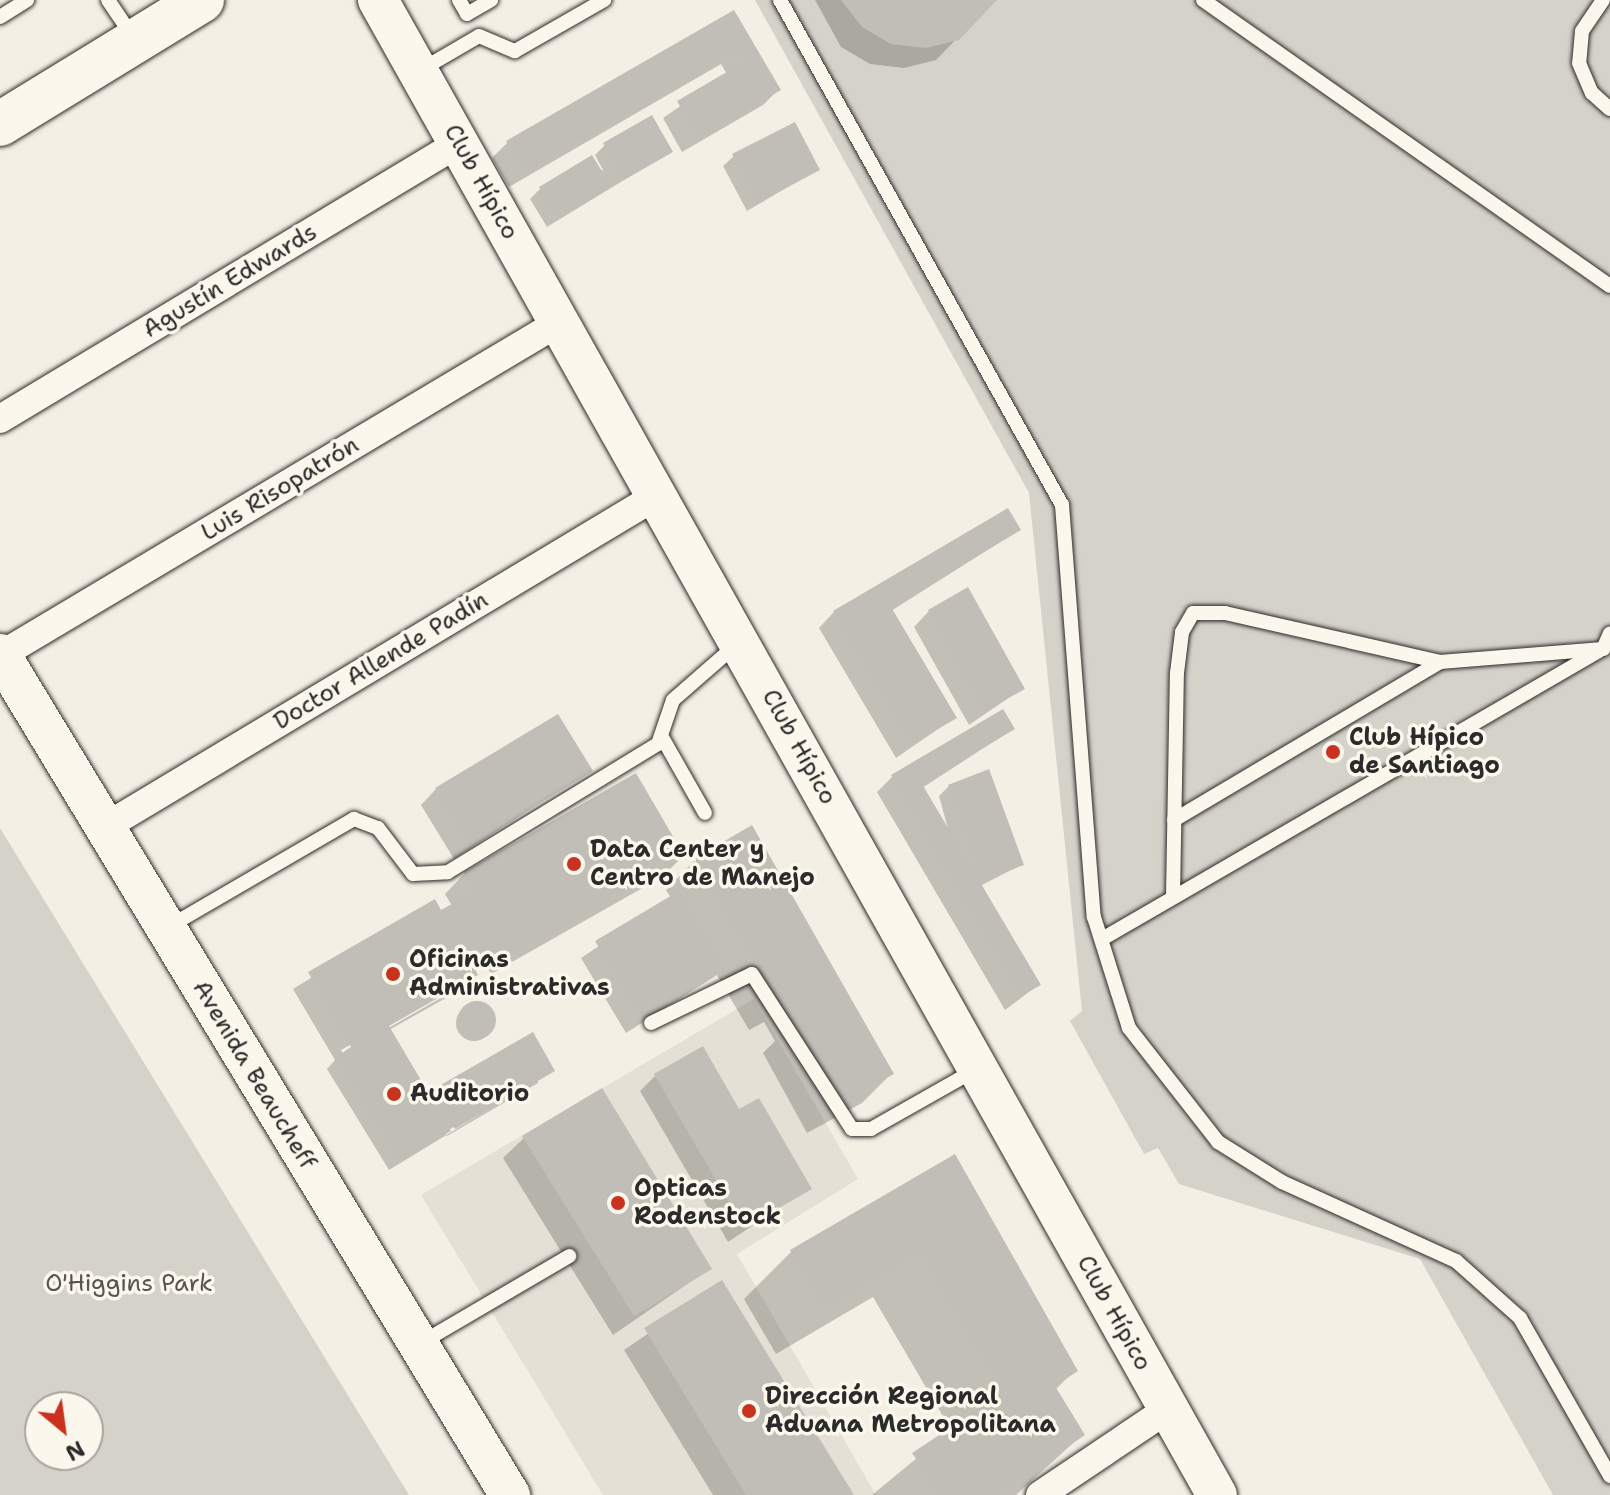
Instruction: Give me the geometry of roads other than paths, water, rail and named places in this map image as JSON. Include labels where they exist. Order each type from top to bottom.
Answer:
[{"type":"main road","points":[[0,124],[202,0]]},
{"type":"main road","name":"Club Hípico","points":[[383,2],[558,323],[741,641],[1217,1495]]},
{"type":"main road","name":"Avenida Beaucheff","points":[[0,655],[510,1495]]},
{"type":"street","name":"Agustín Edwards","points":[[0,419],[459,143]]},
{"type":"street","name":"Luis Risopatrón","points":[[0,655],[558,323]]},
{"type":"street","name":"Doctor Allende Padín","points":[[105,827],[656,496]]},
{"type":"street","points":[[1040,1495],[1168,1409]]},
{"type":"lane","points":[[0,17],[27,0]]},
{"type":"lane","points":[[108,0],[136,41]]},
{"type":"lane","points":[[459,0],[479,36],[515,51],[604,0]]},
{"type":"lane","points":[[467,14],[491,0]]},
{"type":"lane","points":[[780,0],[1062,505],[1063,585],[1102,939],[1129,1028],[1218,1142],[1282,1182],[1456,1261],[1520,1318],[1610,1476]]},
{"type":"lane","points":[[1203,0],[1607,278]]},
{"type":"lane","points":[[1603,0],[1582,31],[1579,63],[1592,93],[1610,109]]},
{"type":"lane","points":[[419,72],[479,36]]},
{"type":"lane","points":[[1173,897],[1177,673],[1182,632],[1193,613],[1225,613],[1440,662],[1607,647]]},
{"type":"lane","points":[[1102,939],[1607,647],[1610,633]]},
{"type":"lane","points":[[166,928],[354,819],[378,828],[413,874],[448,872],[663,739],[673,700],[741,641]]},
{"type":"lane","points":[[1174,820],[1440,662]]},
{"type":"lane","points":[[663,739],[705,813]]},
{"type":"lane","points":[[651,1023],[752,974],[852,1129],[871,1129],[977,1069]]},
{"type":"lane","points":[[417,1345],[569,1256]]},
{"type":"place","name":"Club Hípico de Santiago","points":[[1333,752]]},
{"type":"place","name":"Data Center y Centro de Manejo","points":[[574,864]]},
{"type":"place","name":"Oficinas Administrativas","points":[[393,974]]},
{"type":"place","name":"Auditorio","points":[[394,1094]]},
{"type":"place","name":"Opticas Rodenstock","points":[[618,1203]]},
{"type":"place","name":"Dirección Regional Aduana Metropolitana","points":[[749,1411]]},
{"type":"park label","name":"O'Higgins Park","points":[[129,1284]]}]
